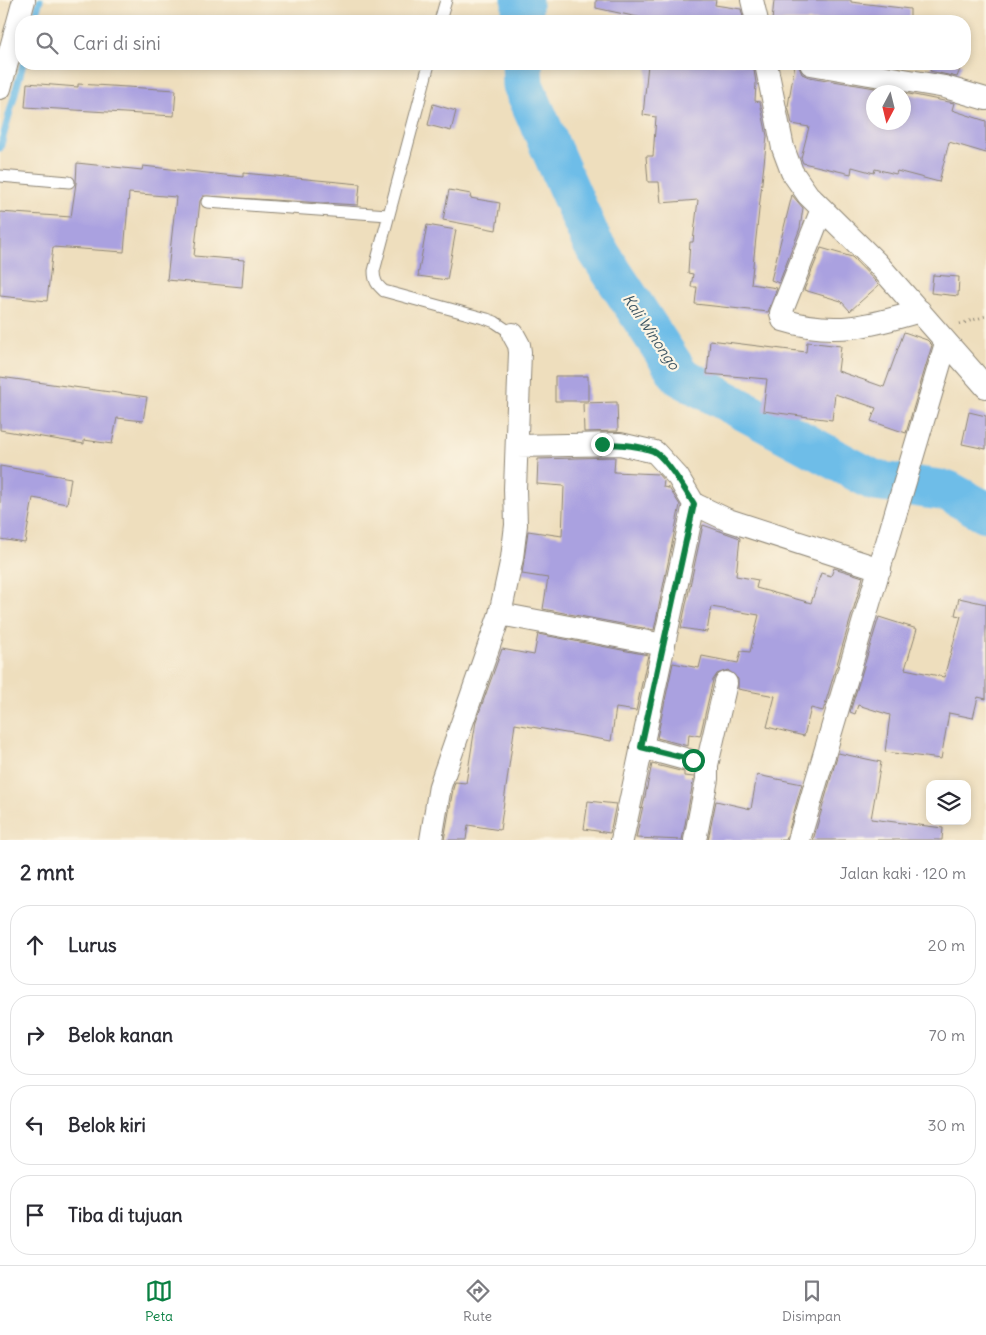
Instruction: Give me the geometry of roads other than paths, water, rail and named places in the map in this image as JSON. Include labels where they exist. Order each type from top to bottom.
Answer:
[{"type":"street","points":[[20,15],[24,0]]},
{"type":"street","points":[[752,0],[756,15]]},
{"type":"street","points":[[0,88],[15,33]]},
{"type":"street","points":[[767,70],[783,148],[792,172],[808,195],[876,262],[986,387]]},
{"type":"street","points":[[846,70],[945,87],[986,99]]},
{"type":"street","points":[[822,209],[781,314],[783,320],[800,326],[842,329],[861,328],[920,311]]},
{"type":"street","points":[[431,840],[440,786],[500,614],[512,558],[516,525],[520,352],[519,344],[513,334]]},
{"type":"street","points":[[799,840],[946,343]]},
{"type":"street","points":[[517,446],[620,444],[655,452],[678,477],[694,504],[728,520],[880,569]]},
{"type":"street","points":[[622,840],[694,504]]},
{"type":"street","points":[[500,614],[664,645]]},
{"type":"street","points":[[695,840],[707,779],[707,765],[726,683]]},
{"type":"street","points":[[641,747],[707,765]]},
{"type":"lane","points":[[442,15],[446,0]]},
{"type":"lane","points":[[427,70],[374,271],[377,286],[384,291],[495,322],[513,334]]},
{"type":"lane","points":[[0,176],[69,182]]},
{"type":"lane","points":[[207,202],[388,215]]},
{"type":"waterway","points":[[36,15],[40,0]]},
{"type":"waterway","name":"Kali Winongo","points":[[522,0],[522,15]]},
{"type":"waterway","points":[[0,148],[21,70]]},
{"type":"waterway","name":"Kali Winongo","points":[[522,70],[523,85],[592,242],[680,376],[875,481],[948,491],[986,512]]}]
